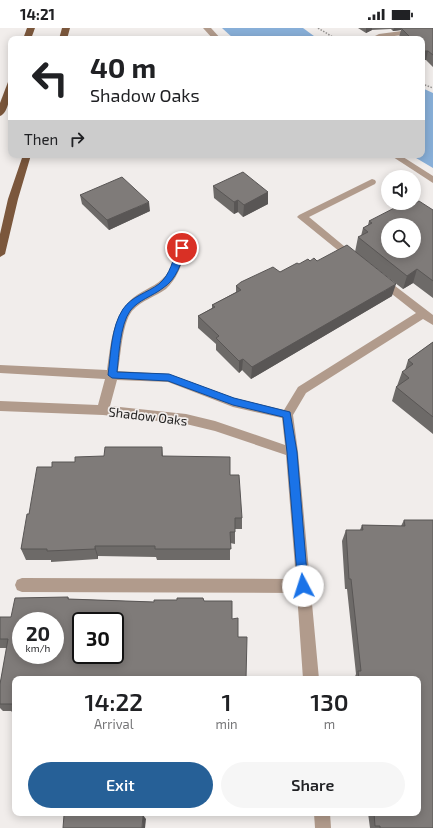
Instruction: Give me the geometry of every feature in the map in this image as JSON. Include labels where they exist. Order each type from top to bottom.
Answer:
[{"type":"main road","points":[[0,114],[8,92]]},
{"type":"main road","points":[[0,254],[13,199],[26,158]]},
{"type":"street","points":[[207,28],[214,36]]},
{"type":"street","points":[[379,36],[433,29]]},
{"type":"street","points":[[399,158],[433,180]]},
{"type":"street","points":[[362,266],[302,218],[372,182]]},
{"type":"street","points":[[103,410],[112,375],[119,330],[126,310],[140,298],[162,286],[174,272],[182,248]]},
{"type":"street","points":[[375,275],[433,321]]},
{"type":"street","points":[[311,676],[292,452],[287,415],[302,390],[423,314]]},
{"type":"street","points":[[0,370],[169,378],[233,402],[287,415]]},
{"type":"street","name":"Shadow Oaks","points":[[0,406],[103,410],[186,419],[215,426],[292,452]]},
{"type":"street","points":[[22,585],[303,586]]},
{"type":"street","points":[[322,816],[323,828]]},
{"type":"path","points":[[318,28],[331,36]]},
{"type":"water","points":[[222,28],[303,28],[314,36],[231,36]]},
{"type":"water","points":[[425,89],[433,93],[433,168],[416,158],[425,158]]},
{"type":"building","points":[[401,28],[433,28],[433,55],[428,51],[425,51],[425,36],[409,36]]},
{"type":"building","points":[[243,172],[268,192],[244,205],[238,200],[234,202],[213,186]]},
{"type":"building","points":[[122,177],[149,202],[107,220],[80,195]]},
{"type":"building","points":[[421,202],[433,210],[433,281],[417,269],[407,276],[384,258],[421,258],[421,218],[381,218],[381,255],[358,237],[368,232],[363,228],[372,223],[369,221],[390,210],[421,210]]},
{"type":"building","points":[[347,245],[396,284],[252,367],[243,359],[239,361],[216,338],[219,336],[198,316],[215,307],[212,305],[241,290],[236,286],[241,282],[273,267],[280,272],[308,259],[310,261],[314,258],[317,261]]},
{"type":"building","points":[[433,342],[433,417],[396,387],[409,378],[402,372],[413,364],[408,360]]},
{"type":"building","points":[[105,447],[162,447],[162,456],[230,457],[230,475],[239,475],[242,518],[235,518],[235,532],[230,532],[231,549],[155,549],[155,546],[95,546],[95,549],[47,551],[47,549],[21,549],[37,467],[52,467],[52,462],[75,462],[75,457],[104,456]]},
{"type":"building","points":[[404,520],[433,520],[433,828],[380,828],[380,826],[375,826],[374,816],[421,816],[421,676],[359,676],[358,671],[361,671],[351,579],[349,579],[346,530],[363,530],[362,525],[405,526]]},
{"type":"building","points":[[68,597],[68,599],[154,602],[154,600],[177,600],[177,598],[203,598],[204,601],[232,601],[232,619],[238,618],[238,637],[247,637],[246,676],[12,676],[12,704],[0,704],[0,684],[8,639],[0,639],[0,617],[11,617],[12,612],[12,664],[64,664],[64,612],[12,612],[15,598]]},
{"type":"building","points":[[64,816],[143,816],[142,828],[63,828]]},
{"type":"route","points":[[182,248],[174,272],[162,286],[140,298],[126,310],[119,330],[112,375],[169,378],[233,402],[287,415],[292,452],[303,586]]}]
